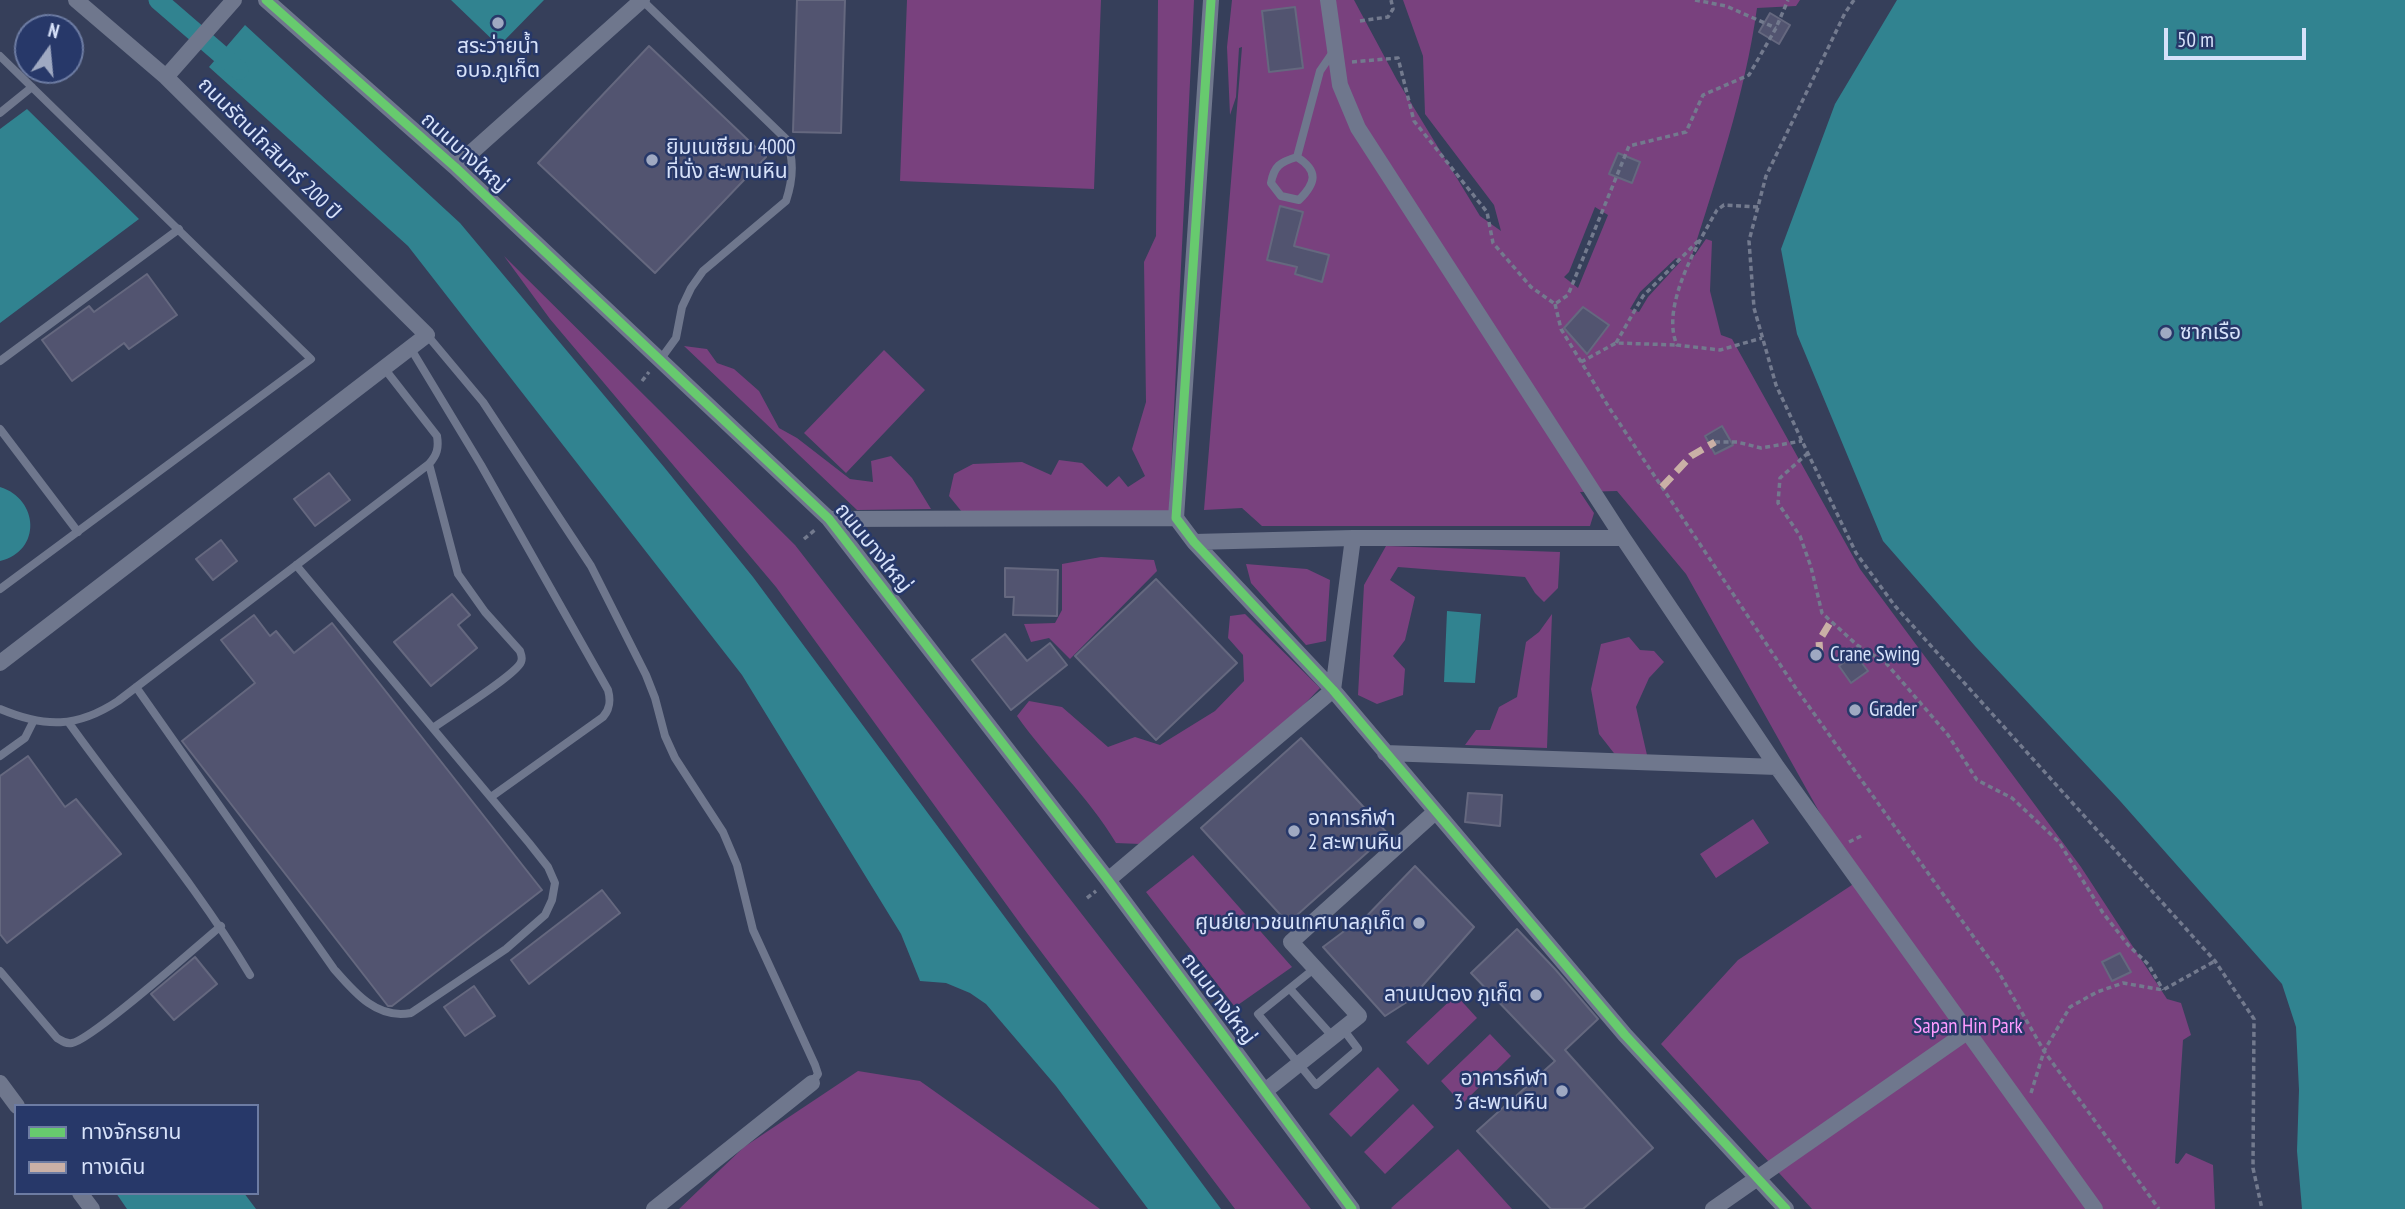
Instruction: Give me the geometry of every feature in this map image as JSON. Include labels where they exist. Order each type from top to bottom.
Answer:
[{"type":"street","name":"ถนนรัตนโกสินทร์ 200 ปี","points":[[76,0],[166,77],[427,335]]},
{"type":"street","points":[[166,77],[234,0]]},
{"type":"street","name":"ถนนบางใหญ่","points":[[266,0],[455,167],[829,519],[1108,880],[1352,1209]]},
{"type":"street","points":[[455,167],[642,0]]},
{"type":"street","points":[[1211,0],[1176,518],[1194,542],[1333,690],[1625,1035],[1786,1209]]},
{"type":"street","points":[[1328,0],[1340,85],[1358,128],[1623,538],[1777,767],[2095,1209]]},
{"type":"street","points":[[0,663],[427,335]]},
{"type":"street","points":[[829,519],[1176,518]]},
{"type":"street","points":[[1194,542],[1353,538],[1623,538]]},
{"type":"street","points":[[1108,880],[1333,690],[1353,538]]},
{"type":"street","points":[[1385,753],[1777,767]]},
{"type":"street","points":[[1265,1091],[1359,1016],[1291,942],[1435,812]]},
{"type":"street","points":[[1713,1209],[1967,1032]]},
{"type":"street","points":[[0,1083],[16,1104]]},
{"type":"street","points":[[654,1209],[812,1083]]},
{"type":"lane","points":[[642,0],[786,139],[792,153],[792,180],[786,201],[703,271],[682,307],[676,338],[660,360]]},
{"type":"lane","points":[[1297,157],[1320,71],[1335,49]]},
{"type":"lane","points":[[0,56],[311,359],[0,589]]},
{"type":"lane","points":[[0,113],[32,87]]},
{"type":"lane","points":[[1297,157],[1309,165],[1313,176],[1311,187],[1298,200],[1281,196],[1271,183],[1273,170],[1281,161],[1297,157]]},
{"type":"lane","points":[[0,361],[179,229]]},
{"type":"lane","points":[[427,335],[483,402],[591,566],[646,675],[665,736],[675,758],[723,832],[737,865],[753,930],[816,1065],[818,1074],[812,1083]]},
{"type":"lane","points":[[411,349],[481,465],[608,690],[610,698],[608,711],[603,717],[491,797]]},
{"type":"lane","points":[[0,709],[34,720],[69,723],[98,714],[429,464],[436,457],[437,436],[384,368]]},
{"type":"lane","points":[[0,429],[78,532]]},
{"type":"lane","points":[[429,464],[458,574],[522,656],[521,663],[507,676],[432,728]]},
{"type":"lane","points":[[136,687],[334,969],[356,994],[372,1006],[386,1012],[403,1014],[426,1003],[506,949],[540,919],[550,906],[555,891],[553,875],[296,565]]},
{"type":"lane","points":[[0,756],[25,738],[34,720]]},
{"type":"lane","points":[[69,723],[221,926],[250,975]]},
{"type":"lane","points":[[0,971],[57,1038],[71,1044],[116,1014],[221,926]]},
{"type":"lane","points":[[1290,989],[1358,1049],[1316,1085],[1258,1014],[1315,968]]},
{"type":"path","points":[[1360,21],[1388,17],[1393,9],[1391,0]]},
{"type":"path","points":[[1695,0],[1726,6],[1776,28]]},
{"type":"path","points":[[1555,304],[1568,295],[1629,146],[1686,132],[1703,95],[1749,75],[1776,28],[1788,0]]},
{"type":"path","points":[[1854,0],[1845,13],[1766,176],[1749,241],[1754,308],[1776,385],[1856,553],[1895,606],[2215,961],[2254,1018],[2253,1168],[2262,1209]]},
{"type":"path","points":[[1367,61],[1398,58],[1415,121],[1487,212],[1493,243],[1531,287],[1555,304],[1561,329],[1581,362],[1795,687],[1998,971],[2044,1051],[2159,1209]]},
{"type":"path","points":[[1677,345],[1672,332],[1684,273],[1717,210],[1724,205],[1758,207]]},
{"type":"path","points":[[1616,343],[1643,296],[1701,238]]},
{"type":"path","points":[[1581,362],[1616,343],[1677,345],[1720,350],[1762,337]]},
{"type":"path","points":[[1715,442],[1737,442],[1766,448],[1802,441]]},
{"type":"path","points":[[1808,453],[1780,478],[1779,503],[1800,536],[1822,613],[1857,645],[1886,663],[1948,735],[1977,780],[2012,798],[2059,842],[2104,913],[2129,946],[2148,964],[2163,990]]},
{"type":"path","points":[[2024,1111],[2044,1051],[2070,1007],[2097,992],[2123,983],[2163,990],[2215,961]]},
{"type":"green space","points":[[907,0],[1101,0],[1094,189],[900,181]]},
{"type":"green space","points":[[1158,0],[1194,0],[1169,512],[962,512],[949,496],[954,474],[973,464],[1022,462],[1051,475],[1059,460],[1082,463],[1107,487],[1119,476],[1128,487],[1145,476],[1132,449],[1146,402],[1144,262],[1156,236]]},
{"type":"green space","name":"Sapan Hin Park","points":[[1232,0],[1354,0],[1397,80],[1480,216],[1501,231],[1494,205],[1425,114],[1423,56],[1403,0],[1800,0],[1796,6],[1757,8],[1737,105],[1690,262],[1706,239],[1712,241],[1710,291],[1721,335],[1732,339],[1860,569],[2081,867],[2167,999],[2181,1003],[2191,1035],[2183,1040],[2175,1163],[2178,1164],[2186,1153],[2213,1165],[2215,1209],[1812,1209],[1661,1044],[1738,960],[1858,881],[1686,574],[1617,491],[1580,492],[1594,513],[1590,526],[1262,526],[1242,508],[1204,510],[1242,47],[1239,48],[1236,97],[1230,115],[1227,47]],"holes":[[[1595,207],[1608,215],[1578,288],[1564,277],[1569,272]],[[1676,258],[1681,261],[1648,297],[1639,312],[1630,309],[1640,292]]]},
{"type":"green space","points":[[504,256],[795,545],[1311,1209],[1235,1209],[1027,933],[776,587],[550,319]]},
{"type":"green space","points":[[684,346],[707,349],[717,363],[734,369],[759,391],[779,428],[797,438],[850,479],[873,482],[871,461],[891,456],[912,478],[931,509],[857,510]]},
{"type":"green space","points":[[884,350],[925,390],[846,473],[804,433]]},
{"type":"green space","points":[[1386,546],[1560,552],[1558,588],[1544,602],[1525,577],[1398,567],[1390,580],[1415,597],[1405,640],[1393,656],[1405,669],[1403,695],[1377,704],[1358,695],[1364,585]]},
{"type":"green space","points":[[1101,557],[1154,560],[1157,571],[1070,659],[1049,638],[1031,642],[1024,624],[1055,623],[1062,610],[1062,564]]},
{"type":"green space","points":[[1246,564],[1307,569],[1330,580],[1326,641],[1306,645],[1251,583]]},
{"type":"green space","points":[[1245,614],[1320,688],[1294,715],[1140,844],[1116,843],[1093,810],[1017,716],[1029,701],[1062,707],[1108,747],[1135,737],[1160,745],[1215,711],[1244,681],[1243,655],[1228,638],[1230,616]]},
{"type":"green space","points":[[1552,614],[1547,748],[1465,745],[1476,730],[1490,730],[1499,707],[1517,697],[1526,642],[1539,632]]},
{"type":"green space","points":[[1629,637],[1640,650],[1654,651],[1664,662],[1649,678],[1636,707],[1647,755],[1617,757],[1599,734],[1591,689],[1601,644]]},
{"type":"green space","points":[[1753,819],[1769,843],[1716,878],[1700,854]]},
{"type":"green space","points":[[1193,855],[1292,967],[1235,1007],[1146,892]]},
{"type":"green space","points":[[1456,995],[1477,1018],[1428,1065],[1406,1042]]},
{"type":"green space","points":[[1490,1034],[1511,1056],[1462,1104],[1441,1081]]},
{"type":"green space","points":[[1378,1067],[1399,1090],[1351,1137],[1329,1114]]},
{"type":"green space","points":[[858,1071],[920,1081],[1100,1209],[679,1209],[744,1147]]},
{"type":"green space","points":[[1413,1104],[1434,1127],[1385,1174],[1364,1152]]},
{"type":"green space","points":[[1458,1149],[1512,1209],[1391,1208]]},
{"type":"shaded area","name":"สระว่ายน้ำ อบจ.ภูเก็ต","points":[[451,0],[544,0],[499,46]]},
{"type":"shaded area","points":[[1897,0],[2405,0],[2405,1209],[2302,1209],[2297,1151],[2299,1090],[2296,1027],[2282,984],[2121,802],[1975,646],[1883,541],[1797,334],[1781,249],[1835,104]]},
{"type":"shaded area","points":[[245,25],[460,223],[664,467],[753,577],[1221,1209],[1148,1209],[1056,1086],[986,1004],[970,993],[946,983],[920,981],[901,934],[742,675],[408,246],[209,67]]},
{"type":"shaded area","points":[[27,109],[139,219],[0,323],[0,129]]},
{"type":"shaded area","points":[[0,487],[13,493],[22,502],[30,525],[29,536],[23,547],[14,555],[0,561]]},
{"type":"shaded area","points":[[1447,611],[1481,614],[1475,683],[1444,682]]},
{"type":"shaded area","points":[[117,1195],[246,1195],[256,1209],[127,1209]]},
{"type":"building","points":[[797,0],[845,0],[841,133],[793,132]]},
{"type":"building","points":[[1295,7],[1303,68],[1269,72],[1262,11]]},
{"type":"building","points":[[1770,13],[1790,25],[1779,44],[1759,32]]},
{"type":"building","name":"ยิมเนเซียม 4000 ที่นั่ง สะพานหิน","points":[[649,46],[766,157],[655,273],[538,163]]},
{"type":"building","points":[[1618,153],[1640,162],[1632,183],[1609,174]]},
{"type":"building","points":[[1280,206],[1303,212],[1294,246],[1329,255],[1322,282],[1295,274],[1297,267],[1267,260]]},
{"type":"building","points":[[147,274],[177,315],[129,349],[124,343],[72,381],[42,340],[89,306],[94,312]]},
{"type":"building","points":[[1583,307],[1609,325],[1587,354],[1564,328]]},
{"type":"building","points":[[1722,426],[1733,445],[1715,454],[1705,436]]},
{"type":"building","points":[[329,473],[350,500],[315,526],[294,499]]},
{"type":"building","points":[[221,540],[237,561],[213,580],[196,559]]},
{"type":"building","points":[[1005,568],[1058,570],[1057,616],[1013,615],[1014,597],[1005,597]]},
{"type":"building","points":[[1156,579],[1237,663],[1156,740],[1075,656]]},
{"type":"building","points":[[452,594],[470,615],[458,625],[477,648],[431,686],[394,642]]},
{"type":"building","points":[[254,615],[270,636],[276,631],[294,653],[332,623],[542,890],[392,1006],[388,1006],[182,741],[255,683],[221,640]]},
{"type":"building","points":[[1005,634],[1027,661],[1050,643],[1067,665],[1011,710],[972,660]]},
{"type":"building","points":[[1855,654],[1868,671],[1851,683],[1839,666]]},
{"type":"building","name":"อาคารกีฬา 2 สะพานหิน","points":[[1301,738],[1388,834],[1288,923],[1201,828]]},
{"type":"building","points":[[28,756],[65,807],[76,799],[121,854],[7,943],[0,934],[0,776]]},
{"type":"building","points":[[1468,793],[1502,795],[1500,826],[1465,822]]},
{"type":"building","points":[[1415,866],[1474,927],[1410,1000],[1385,1016],[1323,947],[1359,920],[1361,922]]},
{"type":"building","points":[[602,890],[620,913],[529,984],[511,960]]},
{"type":"building","name":"อาคารกีฬา 3 สะพานหิน","points":[[1517,929],[1598,1019],[1565,1050],[1653,1148],[1583,1209],[1551,1209],[1477,1131],[1555,1061],[1471,973]]},
{"type":"building","points":[[2120,953],[2131,972],[2112,981],[2102,962]]},
{"type":"building","points":[[195,957],[217,984],[174,1020],[151,994]]},
{"type":"building","points":[[474,986],[495,1016],[465,1036],[444,1007]]},
{"type":"waterway","points":[[158,0],[239,70]]},
{"type":"marked path","points":[[1662,487],[1691,456],[1715,442]]},
{"type":"marked path","points":[[1820,656],[1819,641],[1831,621]]},
{"type":"cycle path","points":[[266,0],[455,167],[829,519],[1108,880],[1352,1209]]},
{"type":"cycle path","points":[[1211,0],[1176,518],[1194,542],[1333,690],[1625,1035],[1786,1209]]},
{"type":"place","name":"สระว่ายน้ำ อบจ.ภูเก็ต","points":[[498,23]]},
{"type":"place","name":"ยิมเนเซียม 4000 ที่นั่ง สะพานหิน","points":[[652,160]]},
{"type":"place","name":"ซากเรือ","points":[[2166,333]]},
{"type":"place","name":"Crane Swing","points":[[1816,655]]},
{"type":"place","name":"Grader","points":[[1855,710]]},
{"type":"place","name":"อาคารกีฬา 2 สะพานหิน","points":[[1294,831]]},
{"type":"place","name":"ศูนย์เยาวชนเทศบาลภูเก็ต","points":[[1419,923]]},
{"type":"place","name":"ลานเปตอง ภูเก็ต","points":[[1536,995]]},
{"type":"place","name":"อาคารกีฬา 3 สะพานหิน","points":[[1562,1091]]}]
